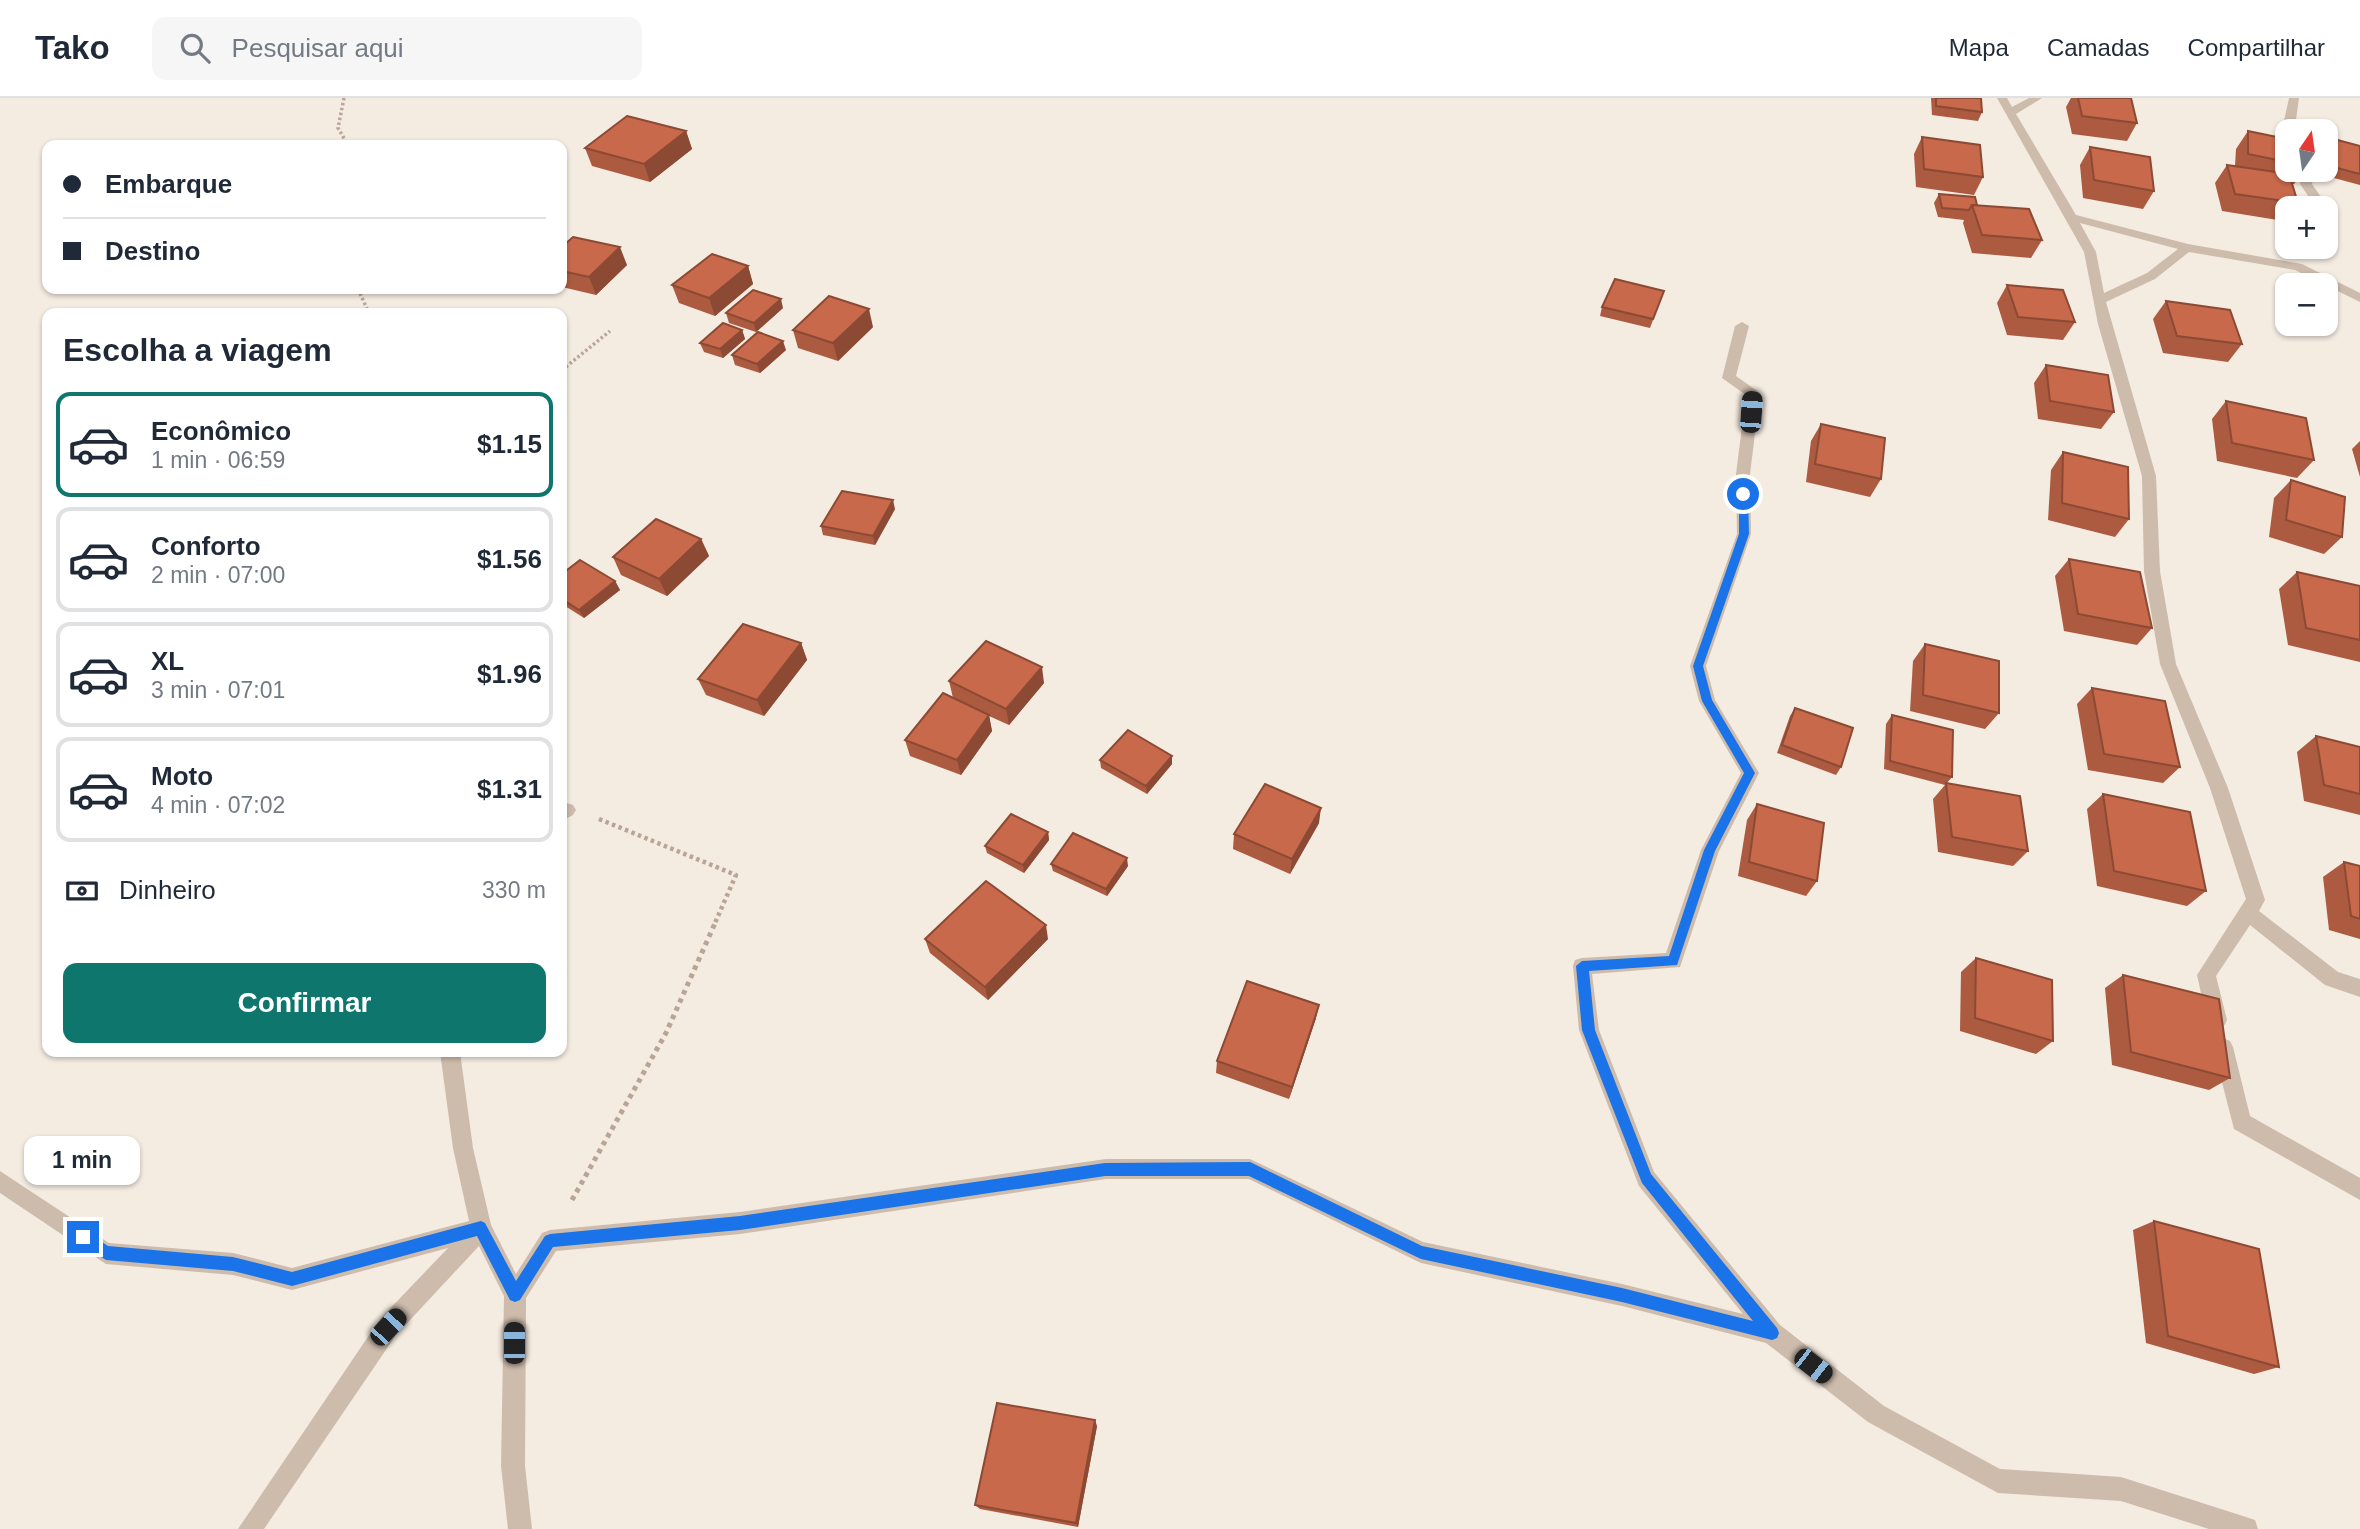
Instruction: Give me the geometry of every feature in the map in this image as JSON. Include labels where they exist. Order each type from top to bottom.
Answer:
[{"type":"street","points":[[2037,98],[2006,105],[2090,252],[2115,363],[2149,475],[2152,571],[2168,664],[2219,788],[2256,900],[2206,975],[2241,1122],[2360,1190]]},
{"type":"street","points":[[2290,119],[2294,98]]},
{"type":"street","points":[[2071,217],[2188,248],[2298,267],[2360,298]]},
{"type":"street","points":[[2100,300],[2151,276],[2188,248]]},
{"type":"street","points":[[1742,326],[1729,378],[1753,393],[1743,474],[1744,534],[1698,666],[1707,701],[1749,773],[1710,850],[1673,961],[1582,966],[1588,1030],[1646,1179],[1772,1333],[1876,1414],[1998,1481],[2121,1489],[2246,1529]]},
{"type":"street","points":[[2248,913],[2332,979],[2360,988]]},
{"type":"street","points":[[451,1057],[463,1147],[481,1228],[515,1295],[513,1466],[520,1529]]},
{"type":"street","points":[[515,1295],[550,1241],[740,1223],[1105,1169],[1250,1169],[1421,1252],[1622,1295],[1772,1333]]},
{"type":"street","points":[[0,1181],[106,1253],[233,1264],[292,1279],[481,1228]]},
{"type":"street","points":[[250,1529],[388,1327],[481,1228]]},
{"type":"path","points":[[344,98],[338,128],[345,140]]},
{"type":"path","points":[[567,366],[610,331]]},
{"type":"path","points":[[550,1241],[666,1033],[736,875],[587,814],[567,812]]},
{"type":"building","points":[[1936,98],[1981,98],[1982,112],[1936,106]]},
{"type":"building","points":[[2078,98],[2131,98],[2137,123],[2082,116]]},
{"type":"building","points":[[627,116],[686,131],[644,164],[585,148]]},
{"type":"building","points":[[2248,131],[2275,137],[2275,160],[2248,154]]},
{"type":"building","points":[[1922,137],[1980,145],[1983,177],[1924,169]]},
{"type":"building","points":[[2338,140],[2360,146],[2360,174],[2338,168]]},
{"type":"building","points":[[2090,147],[2150,157],[2154,191],[2094,180]]},
{"type":"building","points":[[2227,165],[2275,172],[2275,182],[2291,182],[2296,196],[2275,196],[2275,200],[2235,194]]},
{"type":"building","points":[[1939,194],[1975,197],[1977,205],[1972,205],[1969,210],[1942,208]]},
{"type":"building","points":[[1972,205],[2029,209],[2042,240],[1982,235]]},
{"type":"building","points":[[573,237],[620,247],[589,277],[567,272],[567,242]]},
{"type":"building","points":[[712,254],[748,266],[709,298],[672,285]]},
{"type":"building","points":[[1615,279],[1664,291],[1653,319],[1602,307]]},
{"type":"building","points":[[2007,285],[2063,290],[2075,322],[2018,317]]},
{"type":"building","points":[[753,290],[781,299],[754,323],[726,313]]},
{"type":"building","points":[[829,296],[869,309],[833,343],[793,330]]},
{"type":"building","points":[[2166,301],[2230,310],[2242,344],[2177,336]]},
{"type":"building","points":[[723,323],[742,330],[720,349],[700,343]]},
{"type":"building","points":[[758,332],[783,341],[757,364],[732,355]]},
{"type":"building","points":[[2046,365],[2108,375],[2114,412],[2050,401]]},
{"type":"building","points":[[2226,401],[2306,418],[2314,460],[2232,443]]},
{"type":"building","points":[[1821,424],[1885,438],[1881,479],[1815,464]]},
{"type":"building","points":[[2063,452],[2128,467],[2129,519],[2062,503]]},
{"type":"building","points":[[2291,480],[2345,497],[2342,537],[2286,520]]},
{"type":"building","points":[[842,491],[893,500],[873,536],[821,526]]},
{"type":"building","points":[[656,519],[701,539],[659,579],[613,557]]},
{"type":"building","points":[[2069,559],[2140,572],[2152,628],[2078,614]]},
{"type":"building","points":[[580,560],[615,581],[579,610],[567,602],[567,570]]},
{"type":"building","points":[[2297,572],[2360,586],[2360,640],[2306,628]]},
{"type":"building","points":[[743,624],[801,643],[757,700],[698,679]]},
{"type":"building","points":[[986,641],[1042,667],[1006,709],[949,681]]},
{"type":"building","points":[[1925,644],[1999,661],[1999,713],[1923,695]]},
{"type":"building","points":[[2092,688],[2165,701],[2180,767],[2104,754]]},
{"type":"building","points":[[943,693],[989,715],[957,760],[905,740]]},
{"type":"building","points":[[1795,708],[1853,728],[1841,767],[1782,745]]},
{"type":"building","points":[[1892,715],[1953,730],[1952,777],[1890,761]]},
{"type":"building","points":[[1128,730],[1172,756],[1146,786],[1100,760]]},
{"type":"building","points":[[2316,736],[2360,747],[2360,794],[2324,785]]},
{"type":"building","points":[[1946,783],[2020,796],[2028,851],[1952,837]]},
{"type":"building","points":[[1265,784],[1321,808],[1292,859],[1234,834]]},
{"type":"building","points":[[2103,794],[2190,812],[2206,891],[2114,871]]},
{"type":"building","points":[[1757,804],[1824,823],[1817,881],[1749,862]]},
{"type":"building","points":[[1011,814],[1048,832],[1023,865],[985,846]]},
{"type":"building","points":[[1073,833],[1127,858],[1106,889],[1051,864]]},
{"type":"building","points":[[2344,862],[2360,866],[2360,919],[2351,916]]},
{"type":"building","points":[[986,881],[1046,925],[985,987],[925,939]]},
{"type":"building","points":[[1976,958],[2052,980],[2053,1041],[1975,1018]]},
{"type":"building","points":[[2123,975],[2219,999],[2230,1078],[2131,1052]]},
{"type":"building","points":[[1247,981],[1319,1005],[1292,1087],[1217,1061]]},
{"type":"building","points":[[2154,1221],[2259,1249],[2279,1367],[2168,1336]]},
{"type":"building","points":[[997,1403],[1095,1420],[1076,1523],[975,1505]]},
{"type":"route","points":[[83,1237],[106,1253],[233,1264],[292,1279],[481,1228],[515,1295],[550,1241],[740,1223],[1105,1169],[1250,1169],[1421,1252],[1622,1295],[1772,1333],[1646,1179],[1588,1030],[1582,966],[1673,961],[1710,850],[1749,773],[1707,701],[1698,666],[1744,534],[1743,494]]}]
